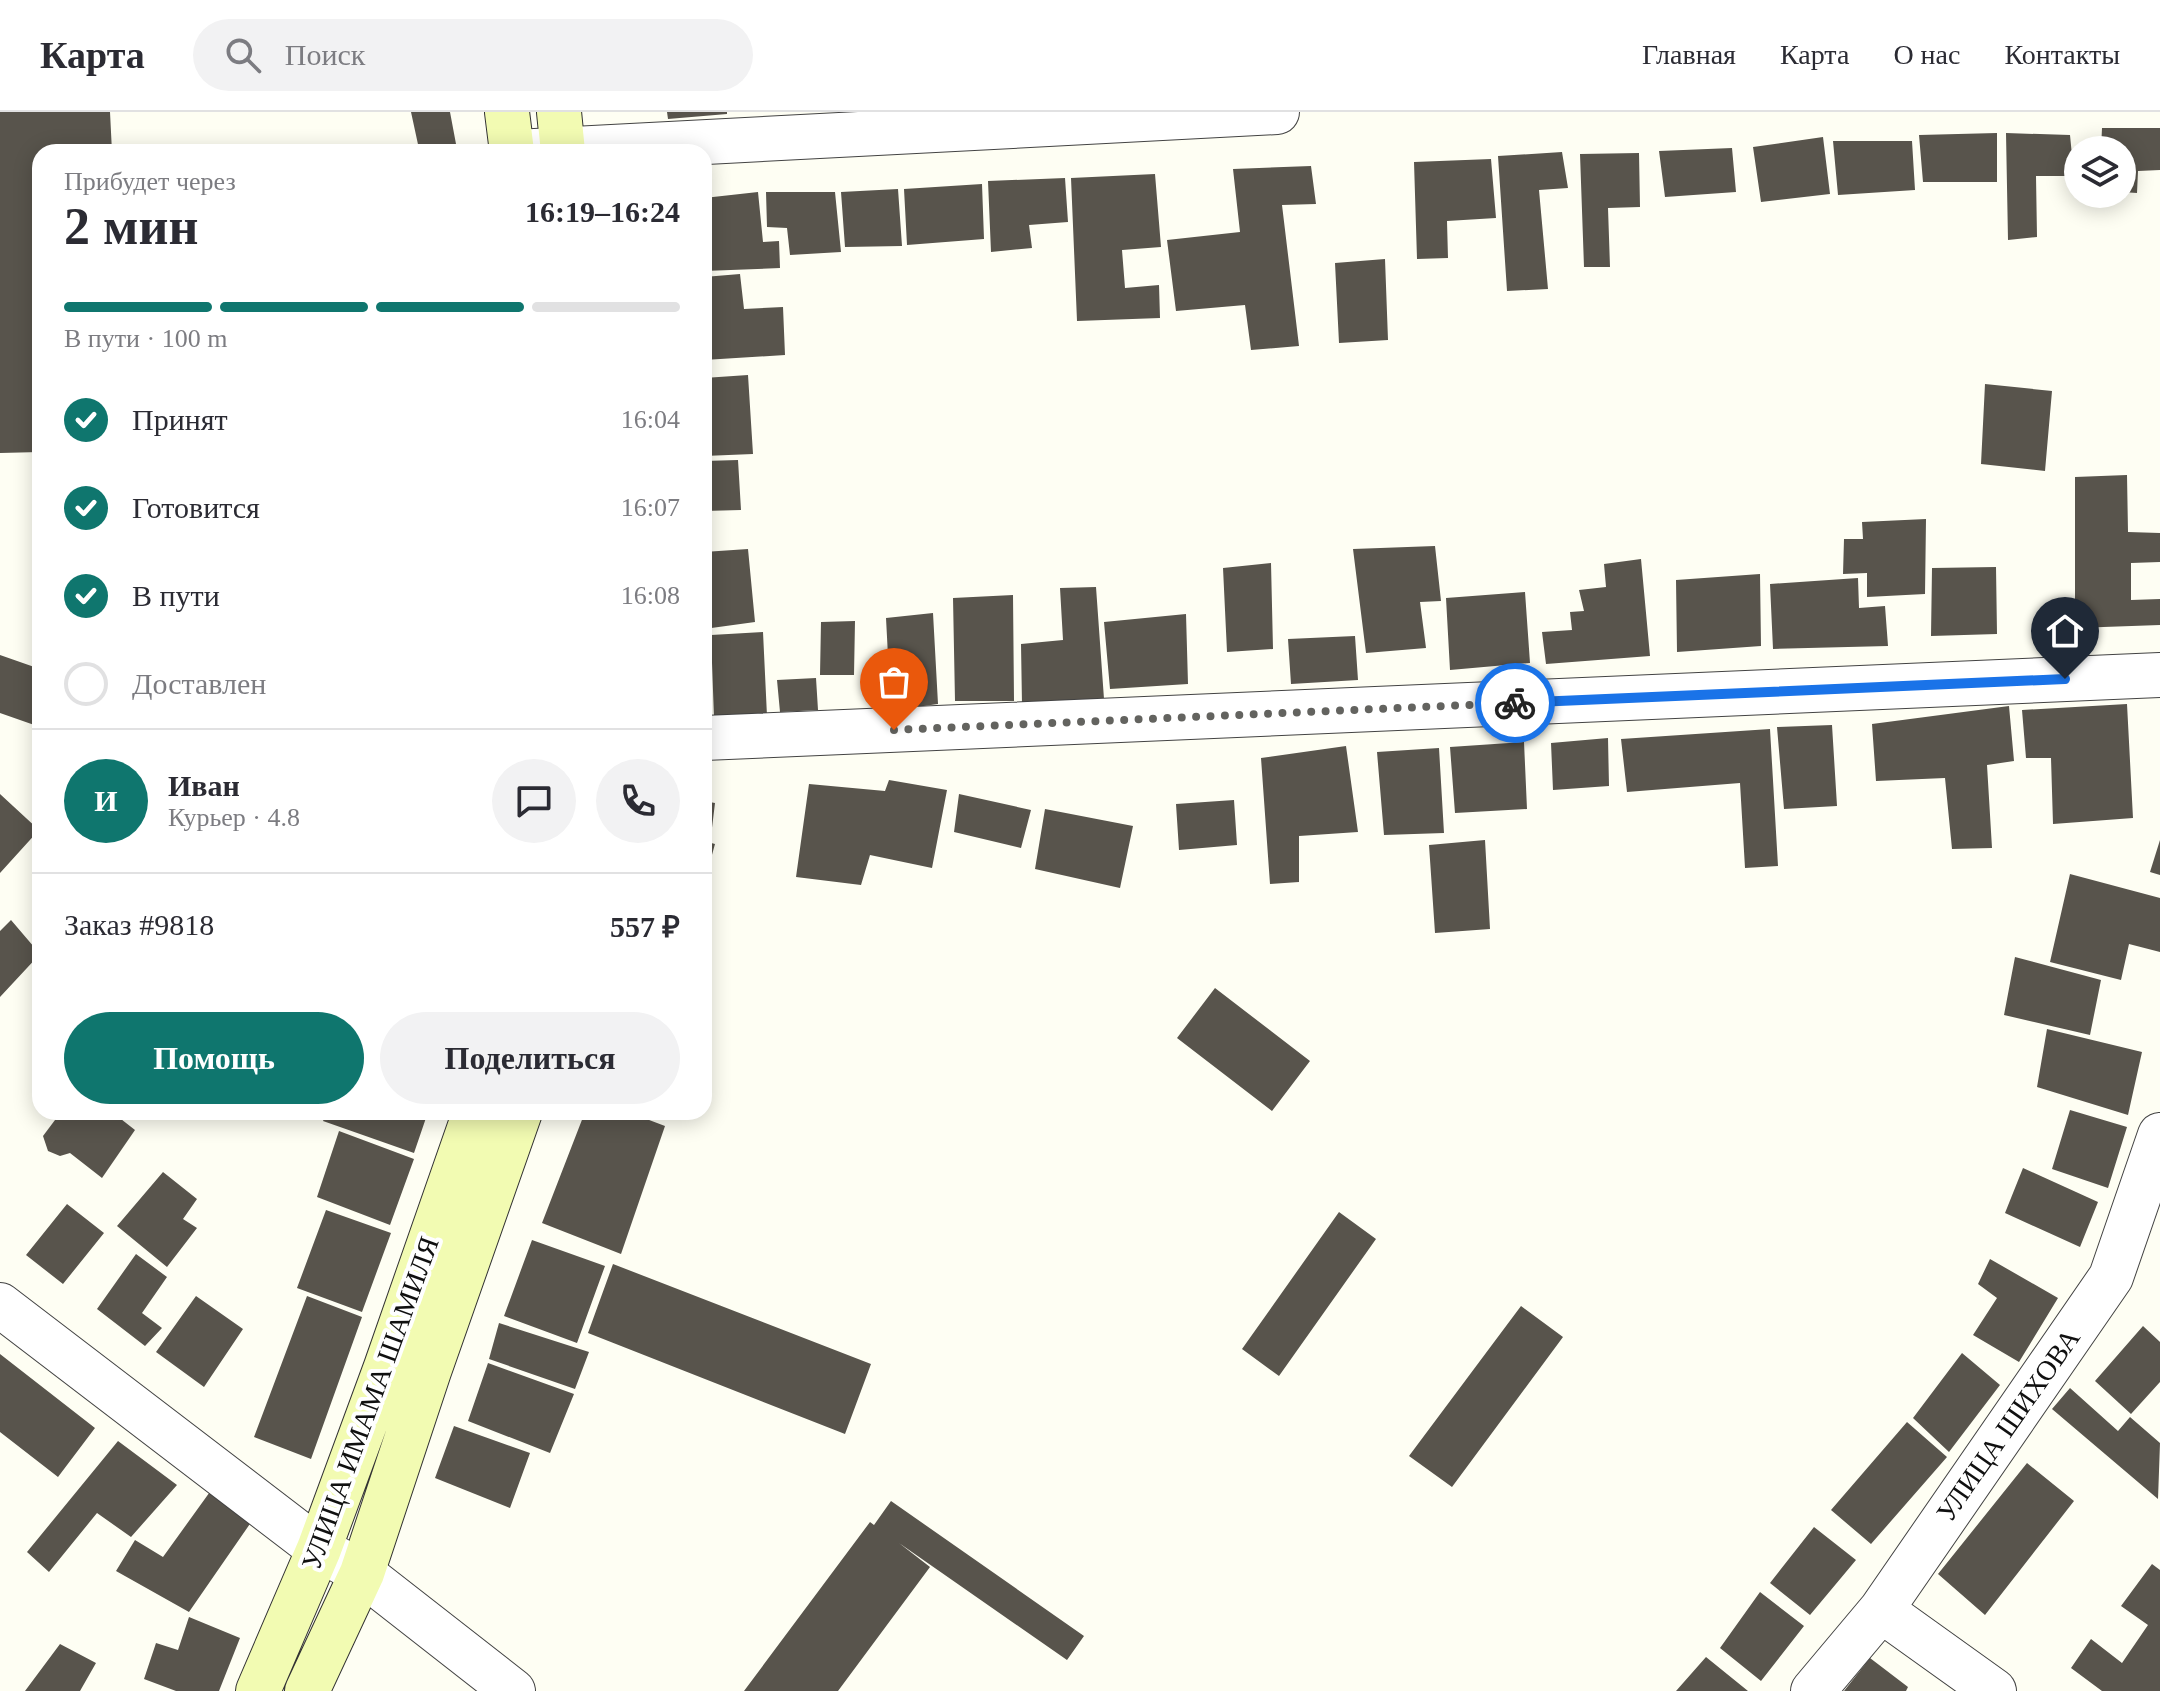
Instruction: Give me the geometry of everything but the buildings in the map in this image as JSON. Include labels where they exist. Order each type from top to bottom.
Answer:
[{"type":"main road","points":[[507,112],[513,144]]},
{"type":"main road","points":[[559,112],[562,144]]},
{"type":"main road","name":"УЛИЦА ИМАМА ШАМИЛЯ","points":[[258,1691],[319,1549],[472,1120]]},
{"type":"main road","name":"УЛИЦА ИМАМА ШАМИЛЯ","points":[[307,1691],[362,1573],[517,1120]]},
{"type":"street","points":[[667,144],[1277,112]]},
{"type":"street","points":[[712,738],[2160,675]]},
{"type":"street","name":"УЛИЦА ШИХОВА","points":[[1813,1691],[1881,1610],[2111,1277],[2160,1135]]},
{"type":"street","points":[[0,1305],[319,1549],[362,1573],[513,1691]]},
{"type":"street","points":[[1881,1610],[1994,1691]]},
{"type":"way so far","points":[[894,730],[1515,703]]},
{"type":"route","points":[[1515,703],[2065,679]]}]
